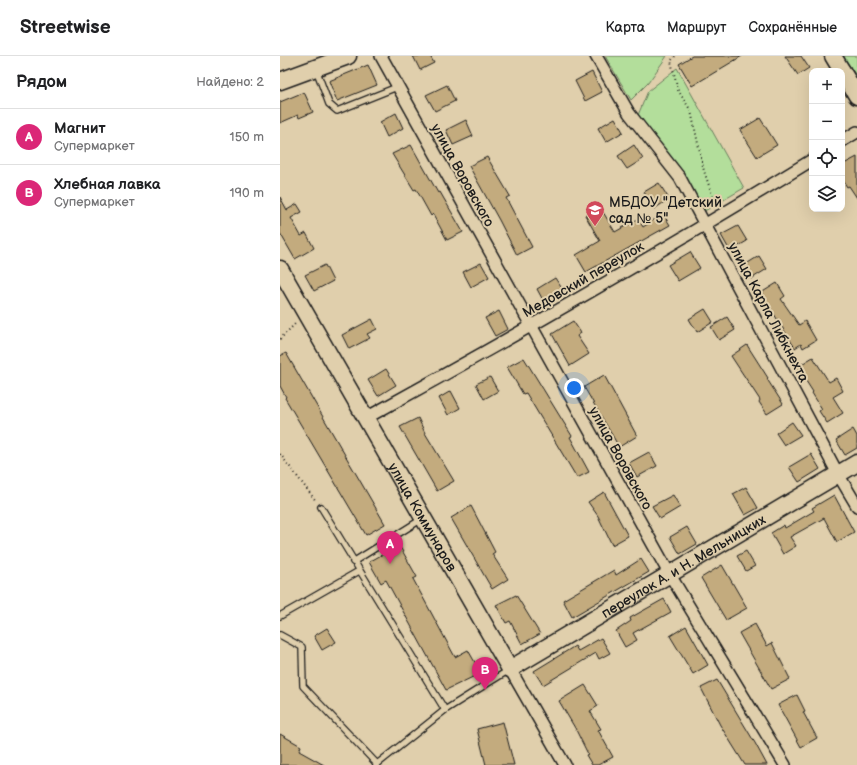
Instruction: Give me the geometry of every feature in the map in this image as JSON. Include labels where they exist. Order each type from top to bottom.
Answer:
[{"type":"street","points":[[280,81],[348,56]]},
{"type":"street","name":"улица Воровского","points":[[381,56],[670,575],[785,765]]},
{"type":"street","name":"улица Карла Либкнехта","points":[[596,56],[629,112],[680,178],[838,474],[857,506]]},
{"type":"street","points":[[833,56],[840,68]]},
{"type":"street","points":[[845,76],[857,96]]},
{"type":"street","points":[[844,140],[857,132]]},
{"type":"street","name":"Медовский переулок","points":[[366,418],[531,327],[720,217],[809,162]]},
{"type":"street","name":"улица Коммунаров","points":[[280,269],[565,765]]},
{"type":"street","name":"переулок А. и Н. Мельницких","points":[[510,669],[857,463]]},
{"type":"lane","points":[[316,68],[329,104],[337,111],[397,86]]},
{"type":"lane","points":[[321,507],[353,562],[445,710]]},
{"type":"lane","points":[[353,562],[424,518]]},
{"type":"lane","points":[[280,616],[359,571]]},
{"type":"lane","points":[[280,635],[302,647],[303,686],[377,764],[445,710],[510,669]]},
{"type":"path","points":[[675,56],[671,61],[678,90],[691,111],[704,171],[720,217]]},
{"type":"path","points":[[280,339],[305,313]]},
{"type":"path","points":[[280,454],[321,507]]},
{"type":"green space","points":[[605,56],[667,56],[648,83],[631,100]]},
{"type":"green space","points":[[843,56],[857,56],[857,77]]},
{"type":"green space","points":[[677,68],[744,188],[696,216],[681,177],[636,120],[648,91]]},
{"type":"building","points":[[413,56],[430,56],[434,63],[420,70]]},
{"type":"building","points":[[692,56],[742,56],[692,86],[679,64]]},
{"type":"building","points":[[785,56],[801,56],[809,68],[798,75]]},
{"type":"building","points":[[368,65],[377,85],[337,101],[329,81]]},
{"type":"building","points":[[592,72],[602,92],[585,101],[575,81]]},
{"type":"building","points":[[447,85],[455,101],[435,111],[426,95]]},
{"type":"building","points":[[304,92],[313,112],[299,118],[298,115],[280,123],[280,102]]},
{"type":"building","points":[[396,113],[403,128],[387,137],[380,122]]},
{"type":"building","points":[[615,118],[623,132],[606,142],[598,128]]},
{"type":"building","points":[[760,118],[777,145],[757,157],[740,130]]},
{"type":"building","points":[[466,120],[473,136],[453,145],[446,130]]},
{"type":"building","points":[[411,145],[438,193],[440,192],[463,232],[447,240],[433,214],[431,216],[416,189],[414,190],[392,154]]},
{"type":"building","points":[[634,145],[643,159],[627,169],[618,156]]},
{"type":"building","points":[[487,157],[510,196],[506,198],[532,247],[517,255],[469,166]]},
{"type":"building","points":[[857,157],[857,198],[849,186],[847,187],[845,184],[845,163]]},
{"type":"building","points":[[659,183],[669,199],[654,209],[644,192]]},
{"type":"building","points":[[280,197],[287,210],[297,204],[302,212],[291,218],[301,236],[306,233],[314,248],[295,259],[280,233]]},
{"type":"building","points":[[600,207],[615,232],[638,219],[643,227],[663,214],[670,225],[586,272],[576,255],[600,241],[585,215]]},
{"type":"building","points":[[738,226],[747,241],[730,251],[721,235]]},
{"type":"building","points":[[690,252],[700,268],[678,281],[668,265]]},
{"type":"building","points":[[759,256],[767,269],[751,279],[743,266]]},
{"type":"building","points":[[481,263],[489,277],[471,287],[463,272]]},
{"type":"building","points":[[325,265],[333,281],[314,291],[305,275]]},
{"type":"building","points":[[555,278],[563,290],[544,302],[537,289]]},
{"type":"building","points":[[777,283],[785,296],[781,299],[799,325],[805,321],[816,340],[803,348],[801,344],[795,348],[761,293]]},
{"type":"building","points":[[705,309],[713,322],[697,332],[689,319]]},
{"type":"building","points":[[499,311],[508,329],[495,336],[485,318]]},
{"type":"building","points":[[727,317],[735,330],[719,340],[711,327]]},
{"type":"building","points":[[372,319],[377,329],[367,334],[370,338],[349,349],[342,335]]},
{"type":"building","points":[[573,321],[581,333],[577,336],[589,354],[570,366],[552,334]]},
{"type":"building","points":[[747,345],[783,404],[767,414],[759,402],[760,400],[731,356]]},
{"type":"building","points":[[286,353],[385,524],[366,535],[285,398],[286,397],[280,386],[280,356]]},
{"type":"building","points":[[813,357],[829,382],[836,378],[843,391],[833,397],[843,413],[827,423],[819,411],[822,409],[812,393],[813,392],[797,367]]},
{"type":"building","points":[[524,358],[572,436],[570,437],[589,472],[577,478],[526,393],[523,394],[507,367]]},
{"type":"building","points":[[386,369],[396,385],[378,396],[368,380]]},
{"type":"building","points":[[604,375],[637,436],[619,447],[584,387]]},
{"type":"building","points":[[490,377],[498,391],[484,399],[476,384]]},
{"type":"building","points":[[451,391],[460,408],[448,415],[439,398]]},
{"type":"building","points":[[418,418],[425,433],[454,481],[437,491],[400,427]]},
{"type":"building","points":[[792,422],[801,435],[784,445],[776,433]]},
{"type":"building","points":[[853,429],[857,436],[857,448],[845,455],[836,440]]},
{"type":"building","points":[[649,452],[657,466],[637,477],[629,463]]},
{"type":"building","points":[[811,454],[820,469],[799,482],[789,467]]},
{"type":"building","points":[[746,487],[758,508],[745,515],[733,494]]},
{"type":"building","points":[[604,492],[628,536],[612,545],[598,516],[588,502]]},
{"type":"building","points":[[673,495],[680,507],[660,519],[652,506]]},
{"type":"building","points":[[834,495],[854,532],[837,542],[824,518],[790,537],[796,546],[783,554],[771,533],[784,525],[785,528],[814,511],[812,508]]},
{"type":"building","points":[[471,506],[495,552],[492,554],[508,579],[492,589],[451,518]]},
{"type":"building","points":[[687,527],[697,544],[680,554],[670,537]]},
{"type":"building","points":[[399,545],[417,577],[413,579],[455,657],[468,650],[481,673],[446,690],[386,580],[381,583],[369,562]]},
{"type":"building","points":[[746,551],[755,566],[746,571],[737,556]]},
{"type":"building","points":[[641,559],[649,572],[572,617],[563,600],[614,570],[616,575]]},
{"type":"building","points":[[722,565],[747,608],[726,620],[701,578]]},
{"type":"building","points":[[516,595],[540,634],[522,644],[510,621],[506,623],[496,605]]},
{"type":"building","points":[[664,599],[671,612],[633,633],[637,640],[625,647],[616,631],[631,621],[630,618]]},
{"type":"building","points":[[755,624],[767,646],[772,643],[790,679],[771,689],[739,633]]},
{"type":"building","points":[[686,626],[708,665],[693,674],[670,636]]},
{"type":"building","points":[[327,628],[336,642],[322,650],[314,636]]},
{"type":"building","points":[[601,638],[610,653],[599,659],[596,653],[543,685],[534,671],[575,646],[578,651]]},
{"type":"building","points":[[717,680],[767,765],[745,765],[720,725],[701,688]]},
{"type":"building","points":[[585,685],[598,706],[590,711],[601,729],[598,730],[613,757],[598,765],[592,765],[586,755],[588,754],[575,728],[559,701]]},
{"type":"building","points":[[797,695],[805,711],[803,712],[817,738],[801,747],[778,705]]},
{"type":"building","points":[[503,722],[514,765],[486,765],[477,729]]},
{"type":"building","points":[[280,734],[301,746],[299,751],[324,765],[280,765]]},
{"type":"place","name":"МБДОУ \"Детский сад № 5\"","points":[[595,227]]},
{"type":"place","name":"Магнит","points":[[390,564]]},
{"type":"place","name":"Хлебная лавка","points":[[485,690]]}]
